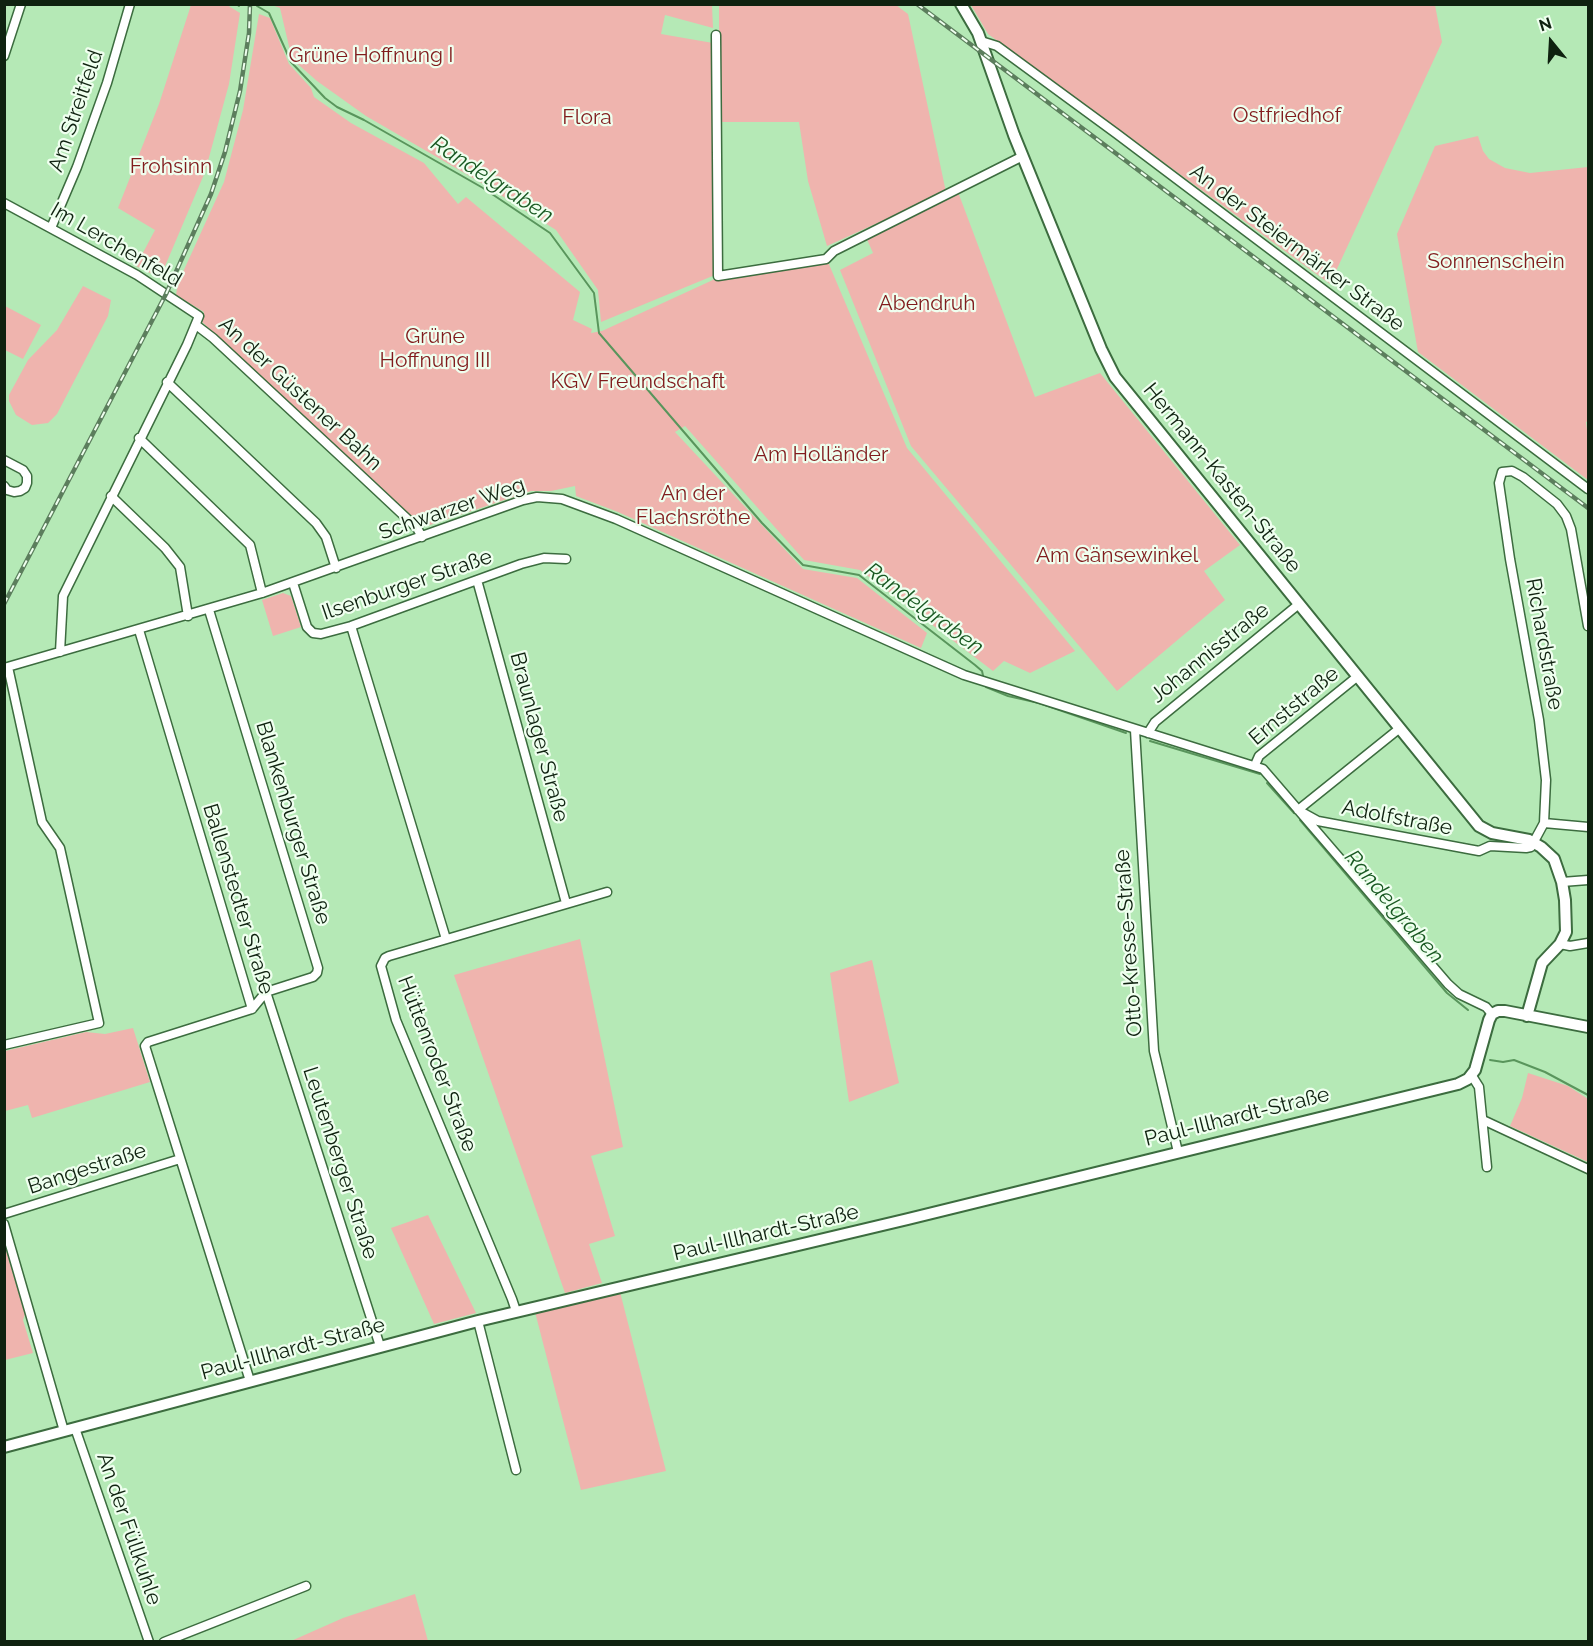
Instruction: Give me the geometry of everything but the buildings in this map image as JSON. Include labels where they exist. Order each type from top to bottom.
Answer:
[{"type":"street","points":[[4,56],[21,4]]},
{"type":"street","name":"Am Streitfeld","points":[[51,228],[77,166],[107,83],[130,4]]},
{"type":"street","name":"Hermann-Kasten-Straße","points":[[961,4],[981,41],[1005,112],[1110,368],[1122,386],[1472,817],[1485,831],[1492,833]]},
{"type":"street","points":[[716,35],[718,276],[826,259],[834,251],[1023,156]]},
{"type":"street","name":"An der Steiermärker Straße","points":[[981,41],[997,46],[1588,489]]},
{"type":"street","name":"Im Lerchenfeld","points":[[4,203],[150,283],[199,316],[196,325]]},
{"type":"street","name":"An der Güstener Bahn","points":[[60,652],[63,596],[196,325],[213,338],[417,528],[422,537]]},
{"type":"street","points":[[167,382],[316,523],[326,537],[336,568]]},
{"type":"street","points":[[139,438],[250,545],[262,593]]},
{"type":"street","points":[[4,460],[23,470],[27,476],[27,483],[20,492],[8,490],[4,486]]},
{"type":"street","name":"Richardstraße","points":[[1544,823],[1546,780],[1541,736],[1500,489],[1499,478],[1502,472],[1512,471],[1523,477],[1557,504],[1566,516],[1571,529],[1588,626]]},
{"type":"street","points":[[111,496],[165,548],[180,567],[188,616]]},
{"type":"street","name":"Schwarzer Weg","points":[[6,667],[209,610],[336,568],[447,526],[537,497],[562,499],[624,522],[974,679],[1135,730]]},
{"type":"street","name":"Ilsenburger Straße","points":[[293,583],[307,627],[313,633],[321,634],[351,626],[521,564],[544,558],[566,559]]},
{"type":"street","name":"Braunlager Straße","points":[[477,580],[566,903]]},
{"type":"street","name":"Johannisstraße","points":[[1148,733],[1155,722],[1299,604]]},
{"type":"street","name":"Blankenburger Straße","points":[[209,610],[318,968],[313,977],[266,992]]},
{"type":"street","points":[[351,626],[446,939],[607,892]]},
{"type":"street","name":"Ballenstedter Straße","points":[[139,630],[252,1009],[145,1045],[250,1381]]},
{"type":"street","points":[[4,1045],[99,1023],[60,848],[42,822],[6,667]]},
{"type":"street","name":"Ernststraße","points":[[1255,765],[1259,756],[1358,676]]},
{"type":"street","points":[[1298,810],[1400,728]]},
{"type":"street","points":[[1135,730],[1255,765],[1270,775],[1448,984],[1459,994],[1481,1003],[1492,1014]]},
{"type":"street","name":"Otto-Kresse-Straße","points":[[1135,730],[1154,1051],[1179,1152]]},
{"type":"street","name":"Adolfstraße","points":[[1298,810],[1317,821],[1468,850],[1479,851],[1490,846],[1526,849],[1534,842]]},
{"type":"street","points":[[1534,842],[1544,823],[1588,827]]},
{"type":"street","points":[[1490,846],[1492,833],[1524,838],[1534,842],[1554,859],[1562,882],[1567,921],[1566,932],[1560,944],[1542,963],[1527,1016]]},
{"type":"street","points":[[1562,882],[1588,880]]},
{"type":"street","name":"Hüttenroder Straße","points":[[446,939],[389,956],[382,962],[381,970],[396,1020],[516,1311]]},
{"type":"street","points":[[1560,944],[1570,946],[1588,943]]},
{"type":"street","points":[[252,1009],[266,992]]},
{"type":"street","name":"Leutenberger Straße","points":[[266,992],[380,1346]]},
{"type":"street","points":[[1487,1167],[1479,1087],[1472,1076],[1478,1065],[1488,1020],[1492,1014],[1505,1011],[1588,1027]]},
{"type":"street","name":"Paul-Illhardt-Straße","points":[[4,1447],[516,1311],[897,1222],[1458,1084],[1472,1076]]},
{"type":"street","points":[[1483,1120],[1588,1169]]},
{"type":"street","name":"Bangestraße","points":[[4,1214],[180,1159]]},
{"type":"street","name":"An der Füllkuhle","points":[[4,1224],[69,1430],[149,1641]]},
{"type":"street","points":[[478,1321],[516,1470]]},
{"type":"street","points":[[164,1641],[306,1586]]},
{"type":"green space","name":"Frohsinn","points":[[191,5],[227,5],[240,13],[229,84],[205,172],[160,278],[136,266],[155,230],[118,208],[159,104]]},
{"type":"green space","name":"Flora","points":[[272,5],[712,5],[713,28],[665,15],[661,34],[713,43],[715,275],[601,322],[598,290],[556,230],[485,185],[366,116],[317,81],[292,59],[280,8]]},
{"type":"green space","points":[[719,5],[896,5],[908,14],[946,192],[827,246],[808,181],[799,122],[719,122]]},
{"type":"green space","name":"Ostfriedhof","points":[[971,5],[1435,5],[1442,42],[1330,284],[988,34]]},
{"type":"green space","points":[[259,14],[270,18],[289,64],[311,88],[314,97],[351,123],[424,163],[458,204],[466,197],[580,292],[573,320],[592,329],[591,333],[602,331],[715,279],[828,262],[907,448],[1075,651],[1030,673],[1004,661],[993,671],[860,570],[804,560],[685,426],[675,432],[803,569],[857,578],[927,633],[921,648],[618,512],[576,496],[575,486],[551,491],[531,491],[427,526],[417,521],[201,321],[204,312],[176,295],[178,283],[224,182],[243,110]]},
{"type":"green space","name":"Sonnenschein","points":[[1478,136],[1483,151],[1489,159],[1505,168],[1530,173],[1588,167],[1588,421],[1586,422],[1588,480],[1418,352],[1397,234],[1435,146]]},
{"type":"green space","points":[[958,192],[1035,397],[1100,373],[1240,545],[1204,571],[1225,600],[1117,691],[911,446],[840,270],[873,253],[866,237]]},
{"type":"green space","points":[[83,286],[111,300],[108,316],[57,414],[48,423],[32,425],[16,415],[9,401],[9,395],[28,360],[57,330]]},
{"type":"green space","points":[[5,306],[41,325],[23,359],[5,350]]},
{"type":"green space","points":[[283,593],[291,596],[301,627],[273,636],[262,600]]},
{"type":"green space","points":[[580,939],[623,1147],[591,1156],[615,1236],[589,1244],[602,1283],[565,1293],[454,975]]},
{"type":"green space","points":[[872,960],[899,1083],[849,1102],[830,973]]},
{"type":"green space","points":[[133,1028],[150,1082],[32,1118],[28,1105],[5,1111],[5,1051],[86,1032],[105,1034]]},
{"type":"green space","points":[[1528,1073],[1568,1086],[1588,1099],[1588,1162],[1510,1126],[1522,1098]]},
{"type":"green space","points":[[428,1215],[476,1313],[434,1324],[391,1228]]},
{"type":"green space","points":[[5,1247],[25,1314],[23,1320],[33,1353],[5,1360]]},
{"type":"green space","points":[[620,1292],[666,1471],[581,1490],[535,1312]]},
{"type":"green space","points":[[415,1594],[428,1641],[291,1641],[343,1618]]},
{"type":"waterway","name":"Randelgraben","points":[[257,6],[269,13],[291,62],[325,98],[337,107],[483,188],[550,233],[594,293],[599,333],[762,523],[803,565],[859,575],[975,665],[982,671],[984,680]]},
{"type":"waterway","name":"Randelgraben","points":[[985,685],[1008,696],[1039,703],[1126,733]]},
{"type":"waterway","name":"Randelgraben","points":[[1150,741],[1260,774]]},
{"type":"waterway","name":"Randelgraben","points":[[1267,783],[1294,813]]},
{"type":"waterway","name":"Randelgraben","points":[[1300,820],[1447,993],[1468,1010]]},
{"type":"waterway","name":"Randelgraben","points":[[1490,1060],[1503,1062],[1514,1060],[1545,1072],[1588,1095]]},
{"type":"railway","points":[[4,604],[166,294],[211,194],[225,152],[240,91],[249,33],[250,4]]},
{"type":"railway","points":[[917,4],[1588,508]]},
{"type":"park label","name":"Grüne Hoffnung I","points":[[371,56]]},
{"type":"park label","name":"Abendruh","points":[[927,304]]},
{"type":"park label","name":"Grüne Hoffnung III","points":[[435,349]]},
{"type":"park label","name":"KGV Freundschaft","points":[[638,382]]},
{"type":"park label","name":"Am Holländer","points":[[821,455]]},
{"type":"park label","name":"An der Flachsröthe","points":[[693,506]]},
{"type":"park label","name":"Am Gänsewinkel","points":[[1117,556]]}]
